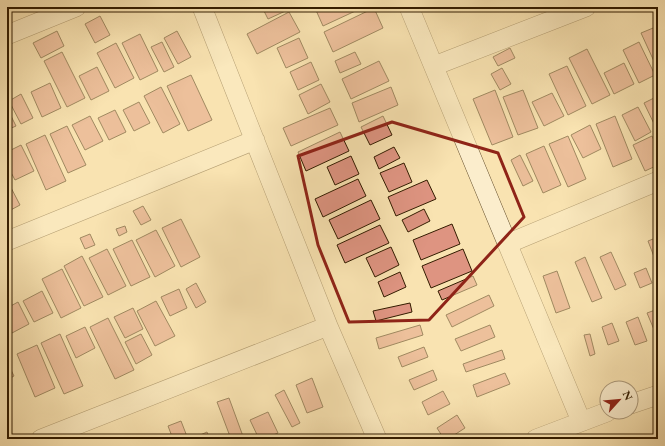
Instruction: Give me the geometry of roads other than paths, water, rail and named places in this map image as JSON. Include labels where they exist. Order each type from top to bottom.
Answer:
[{"type":"street","points":[[7,35],[76,7]]},
{"type":"street","points":[[202,7],[328,326],[377,439]]},
{"type":"street","points":[[409,7],[580,421]]},
{"type":"street","points":[[434,66],[586,7]]},
{"type":"street","points":[[7,241],[255,140]]},
{"type":"street","points":[[507,244],[658,180]]},
{"type":"street","points":[[41,439],[328,326]]},
{"type":"street","points":[[639,401],[658,395]]},
{"type":"street","points":[[536,439],[599,415]]}]
